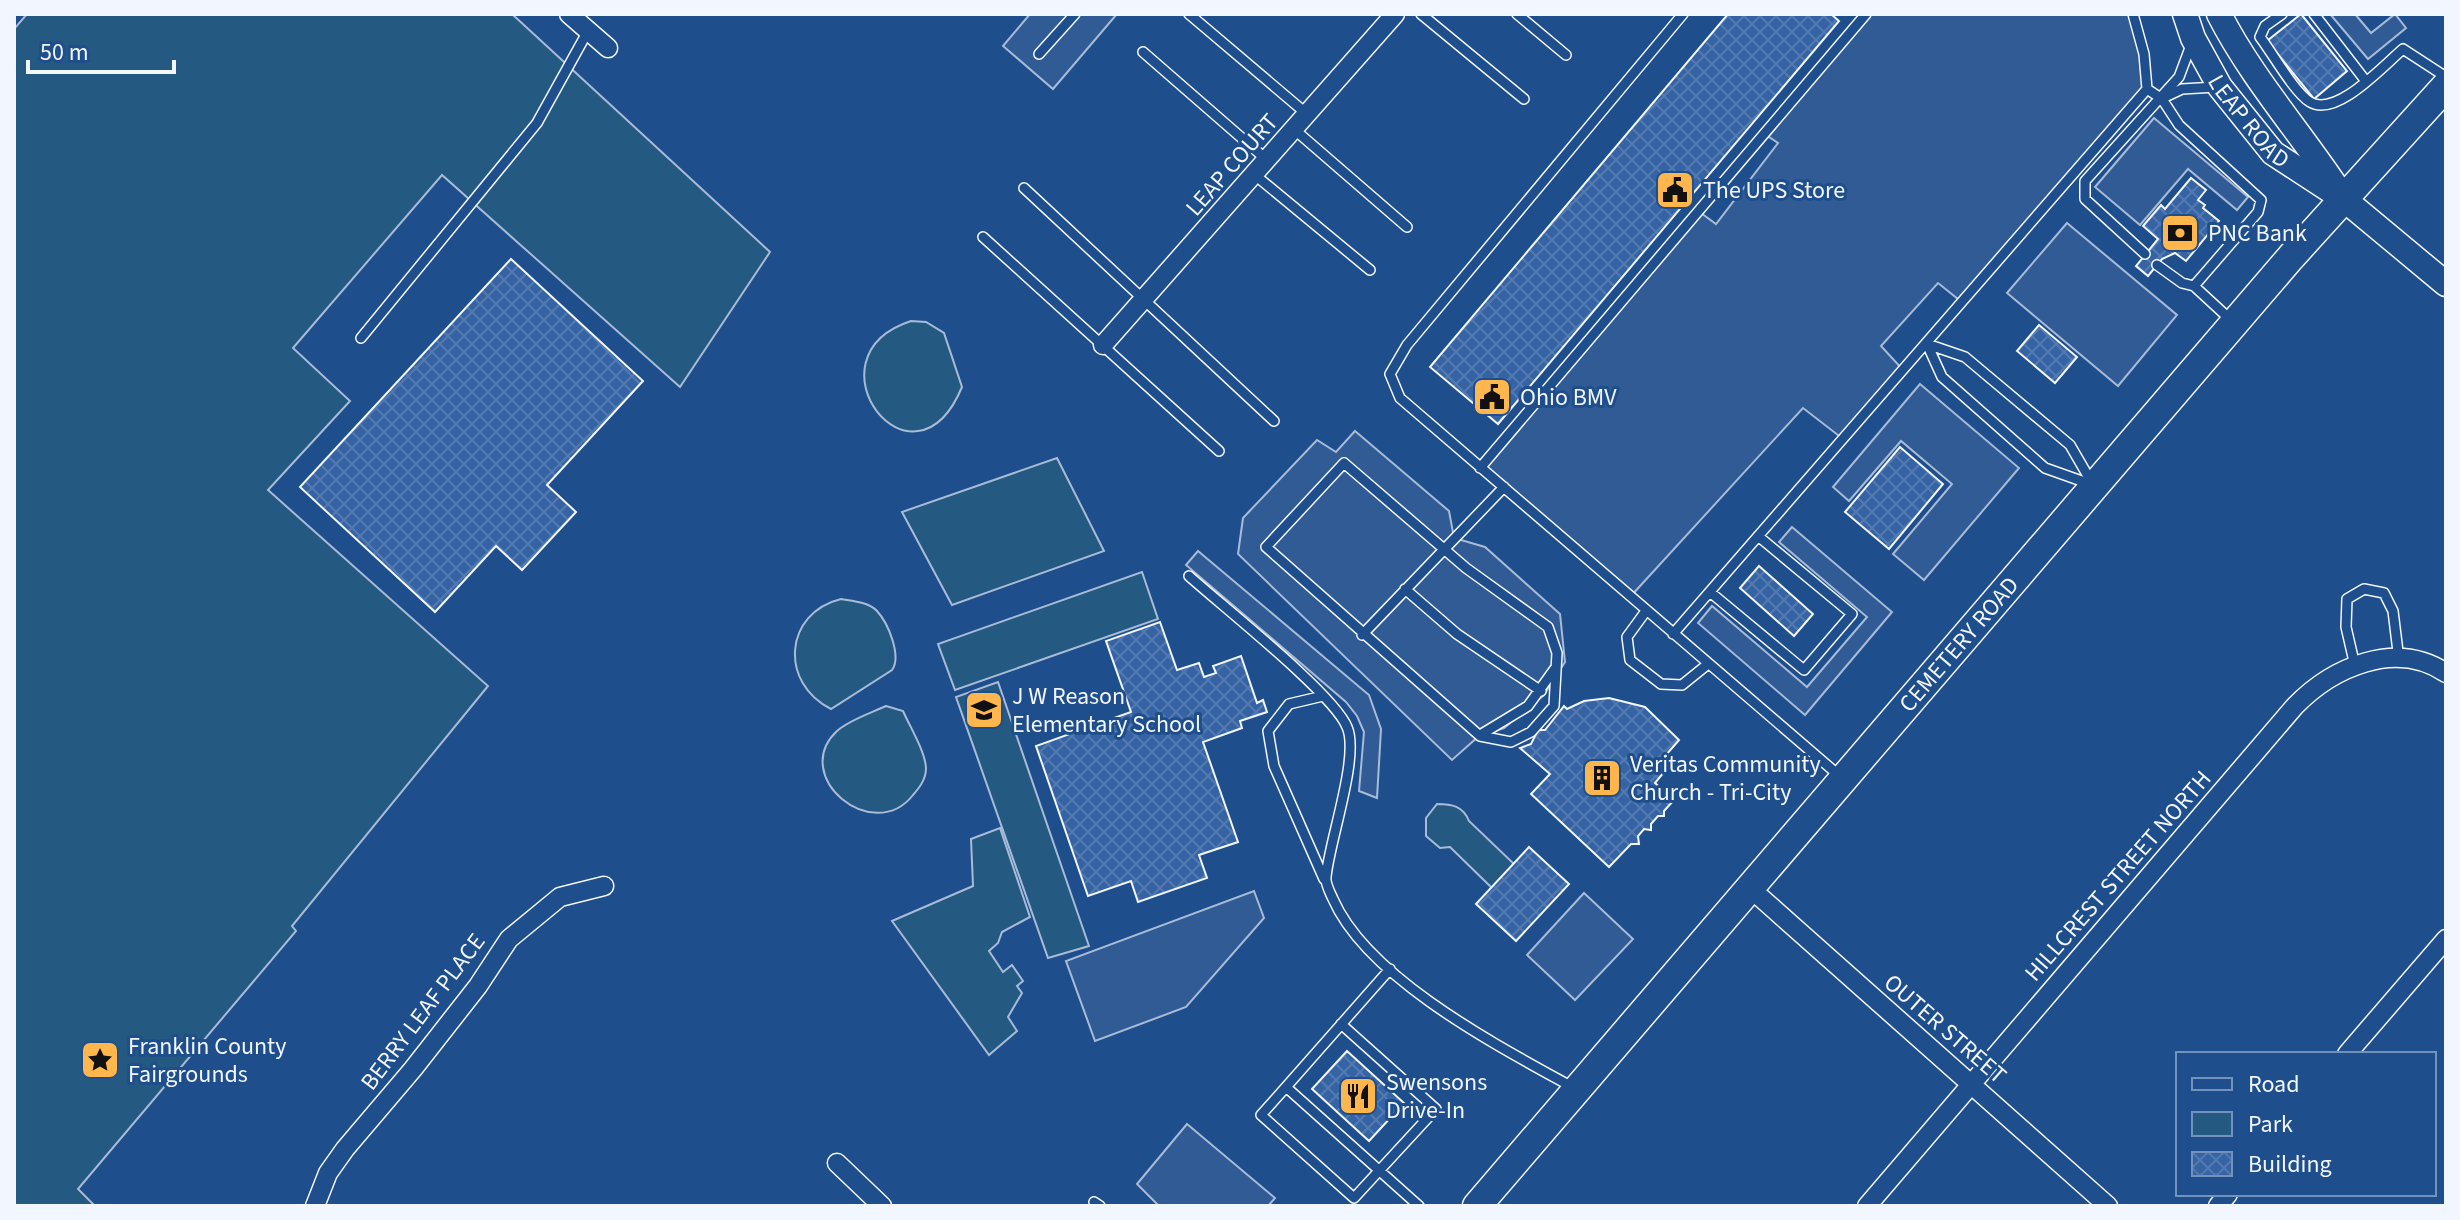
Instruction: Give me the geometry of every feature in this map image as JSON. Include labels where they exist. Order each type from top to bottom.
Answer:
[{"type":"main road","name":"CEMETERY ROAD","points":[[1477,1206],[2234,323],[2446,86]]},
{"type":"street","points":[[569,14],[608,48]]},
{"type":"street","name":"LEAP COURT","points":[[1103,345],[1395,14]]},
{"type":"street","name":"LEAP ROAD","points":[[2185,14],[2193,38],[2220,87],[2273,153],[2345,200],[2446,284]]},
{"type":"street","name":"LEAP ROAD","points":[[2219,14],[2247,62],[2299,130],[2345,200]]},
{"type":"street","name":"HILLCREST STREET NORTH","points":[[1867,1206],[2295,706],[2321,681],[2380,658],[2420,662],[2446,673]]},
{"type":"street","name":"BERRY LEAF PLACE","points":[[315,1206],[328,1173],[345,1149],[441,1034],[509,939],[560,897],[604,886]]},
{"type":"street","name":"OUTER STREET","points":[[1750,888],[2108,1206]]},
{"type":"street","points":[[2349,1052],[2446,939]]},
{"type":"street","points":[[837,1163],[882,1206]]},
{"type":"lane","points":[[1039,54],[1075,14]]},
{"type":"lane","points":[[1189,14],[1308,115]]},
{"type":"lane","points":[[1421,14],[1524,99]]},
{"type":"lane","points":[[1517,14],[1566,55]]},
{"type":"lane","points":[[1683,14],[1407,345],[1390,374],[1400,398],[1844,780]]},
{"type":"lane","points":[[1480,468],[1866,14]]},
{"type":"lane","points":[[1673,634],[2147,89],[2144,54],[2133,14]]},
{"type":"lane","points":[[2282,14],[2265,26],[2260,37],[2308,101],[2321,106],[2338,104],[2403,49],[2446,77]]},
{"type":"lane","points":[[2314,14],[2365,80]]},
{"type":"lane","points":[[361,338],[537,123],[588,31]]},
{"type":"lane","points":[[2145,254],[2085,199],[2085,181],[2179,77],[2193,38]]},
{"type":"lane","points":[[1143,52],[1268,160]]},
{"type":"lane","points":[[2162,99],[2182,89],[2220,87]]},
{"type":"lane","points":[[2147,89],[2162,99],[2179,125],[2261,200],[2258,212],[2194,286]]},
{"type":"lane","points":[[1295,130],[1407,227]]},
{"type":"lane","points":[[1255,175],[1370,270]]},
{"type":"lane","points":[[1024,188],[1274,421]]},
{"type":"lane","points":[[983,237],[1219,451]]},
{"type":"lane","points":[[2157,265],[2182,283],[2194,286],[2234,323]]},
{"type":"lane","points":[[1927,344],[1942,377],[2045,468],[2094,486]]},
{"type":"lane","points":[[1927,344],[1965,357],[2070,445],[2094,486]]},
{"type":"lane","points":[[1344,463],[1443,549],[1548,627],[1558,664],[1554,706],[1531,732],[1511,742],[1480,736],[1362,635],[1266,547],[1344,463]]},
{"type":"lane","points":[[1362,635],[1504,487]]},
{"type":"lane","points":[[1710,592],[1804,670],[1852,614],[1758,536]]},
{"type":"lane","points":[[1189,576],[1323,696],[1348,728],[1348,768],[1325,881]]},
{"type":"lane","points":[[1405,589],[1457,634],[1541,691]]},
{"type":"lane","points":[[2355,666],[2346,627],[2347,599],[2364,589],[2384,593],[2393,611],[2399,660]]},
{"type":"lane","points":[[1646,611],[1627,637],[1630,660],[1661,684],[1671,685],[1682,685],[1708,664]]},
{"type":"lane","points":[[1480,736],[1528,706],[1558,664]]},
{"type":"lane","points":[[1323,696],[1289,704],[1268,731],[1274,766],[1341,918],[1390,969],[1465,1027],[1577,1090]]},
{"type":"lane","points":[[1341,1024],[1436,1109],[1354,1198],[1261,1115],[1341,1024],[1390,969]]},
{"type":"lane","points":[[1286,1087],[1419,1206]]},
{"type":"green space","points":[[27,14],[512,14],[770,252],[680,387],[442,175],[293,348],[350,401],[268,490],[488,686],[292,926],[296,931],[78,1189],[95,1206],[14,1206],[14,29]]},
{"type":"green space","points":[[911,321],[926,322],[944,333],[962,387],[941,419],[918,431],[895,427],[877,411],[866,389],[866,363],[880,339]]},
{"type":"green space","points":[[1057,458],[1104,551],[952,605],[902,512]]},
{"type":"green space","points":[[1142,572],[1158,619],[955,690],[938,644]]},
{"type":"green space","points":[[841,599],[865,604],[877,611],[895,648],[895,664],[892,670],[831,709],[814,697],[803,683],[796,666],[795,650],[799,633],[808,618],[822,607]]},
{"type":"green space","points":[[998,682],[1089,946],[1048,958],[956,697]]},
{"type":"green space","points":[[886,706],[903,711],[923,754],[926,772],[913,795],[896,809],[878,813],[859,809],[842,799],[829,784],[823,767],[825,749],[837,731]]},
{"type":"green space","points":[[1437,804],[1460,809],[1514,864],[1492,888],[1450,847],[1440,848],[1426,836],[1426,818]]},
{"type":"green space","points":[[1000,828],[1030,917],[1002,932],[998,943],[989,951],[1003,972],[1012,965],[1023,981],[1017,986],[1022,993],[1008,1017],[1017,1031],[989,1055],[892,921],[973,886],[971,839]]},
{"type":"shaded area","points":[[1030,14],[1117,14],[1053,89],[1003,46]]},
{"type":"shaded area","points":[[1866,14],[2133,14],[2147,89],[1963,303],[1938,283],[1881,346],[1904,371],[1843,439],[1803,408],[1630,597],[1480,468],[1697,210],[1716,224],[1778,143],[1763,133]]},
{"type":"shaded area","points":[[2330,14],[2355,14],[2371,33],[2395,14],[2406,28],[2368,59]]},
{"type":"shaded area","points":[[2154,118],[2248,197],[2237,210],[2188,169],[2140,225],[2095,187]]},
{"type":"shaded area","points":[[2067,223],[2177,315],[2118,386],[2007,293]]},
{"type":"shaded area","points":[[1920,384],[2019,468],[1924,580],[1893,554],[1952,484],[1901,441],[1849,501],[1833,487]]},
{"type":"shaded area","points":[[1355,431],[1449,511],[1454,538],[1485,547],[1560,614],[1565,662],[1544,695],[1504,728],[1479,736],[1452,760],[1238,554],[1243,518],[1317,440],[1336,452]]},
{"type":"shaded area","points":[[1792,527],[1892,612],[1805,715],[1698,623],[1712,606],[1807,687],[1867,617],[1779,542]]},
{"type":"shaded area","points":[[1198,551],[1369,695],[1381,729],[1377,798],[1359,791],[1364,732],[1357,716],[1346,702],[1186,565]]},
{"type":"shaded area","points":[[1254,891],[1264,918],[1186,1007],[1095,1041],[1066,961]]},
{"type":"shaded area","points":[[1584,893],[1633,939],[1575,1000],[1527,955]]},
{"type":"shaded area","points":[[1187,1124],[1275,1198],[1268,1206],[1159,1206],[1137,1184]]},
{"type":"building","points":[[1728,14],[1831,14],[1839,21],[1498,424],[1430,367]]},
{"type":"building","points":[[2301,14],[2347,71],[2314,99],[2267,41]]},
{"type":"building","name":"PNC Bank","points":[[2191,178],[2206,190],[2198,200],[2205,205],[2203,208],[2219,221],[2186,261],[2175,253],[2162,259],[2148,276],[2136,266],[2158,239],[2143,226],[2161,205],[2165,209]]},
{"type":"building","points":[[511,259],[643,381],[547,485],[576,512],[522,570],[496,546],[435,612],[300,487]]},
{"type":"building","points":[[2039,325],[2077,357],[2055,383],[2017,351]]},
{"type":"building","points":[[1900,447],[1943,484],[1889,549],[1845,512]]},
{"type":"building","points":[[1759,566],[1813,614],[1794,636],[1740,588]]},
{"type":"building","points":[[1160,622],[1177,670],[1199,663],[1204,677],[1216,673],[1213,666],[1241,656],[1257,703],[1263,700],[1267,712],[1240,721],[1242,728],[1203,742],[1238,842],[1199,855],[1207,878],[1138,902],[1131,881],[1088,896],[1036,746],[1131,712],[1106,641]]},
{"type":"building","name":"Veritas Community Church - Tri-City","points":[[1609,698],[1645,707],[1679,740],[1666,755],[1673,761],[1655,783],[1674,800],[1664,811],[1664,816],[1658,816],[1651,824],[1651,830],[1644,829],[1638,836],[1639,844],[1631,844],[1609,867],[1531,794],[1550,774],[1520,748],[1531,744],[1538,730],[1545,730],[1564,706],[1567,709],[1584,701]]},
{"type":"building","points":[[1529,847],[1569,884],[1516,941],[1476,904]]},
{"type":"building","name":"Swensons Drive-In","points":[[1347,1051],[1404,1103],[1369,1141],[1312,1089]]},
{"type":"place","name":"The UPS Store","points":[[1675,190]]},
{"type":"place","name":"PNC Bank","points":[[2180,233]]},
{"type":"place","name":"Ohio BMV","points":[[1492,397]]},
{"type":"place","name":"J W Reason Elementary School","points":[[984,710]]},
{"type":"place","name":"Veritas Community Church - Tri-City","points":[[1602,778]]},
{"type":"place","name":"Franklin County Fairgrounds","points":[[100,1060]]},
{"type":"place","name":"Swensons Drive-In","points":[[1358,1096]]}]
